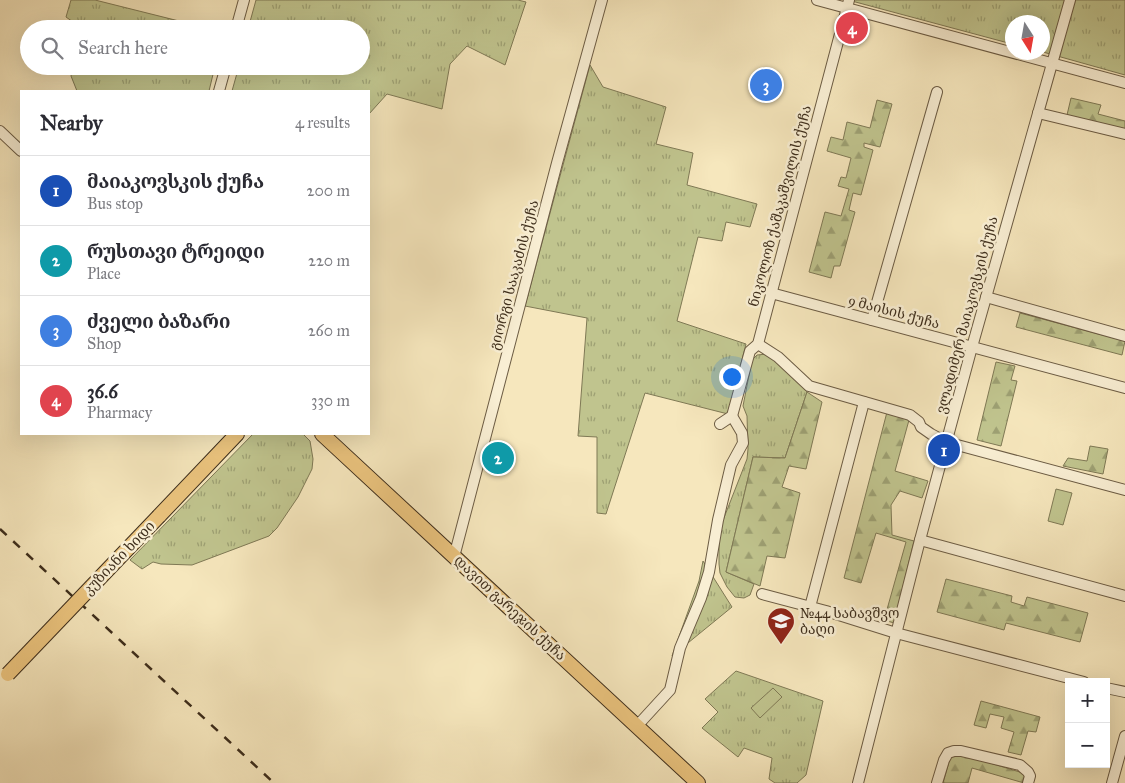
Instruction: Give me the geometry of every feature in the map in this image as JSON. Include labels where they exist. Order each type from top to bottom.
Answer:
[{"type":"main road","name":"კუზიანი ხიდი","points":[[4,678],[237,435]]},
{"type":"main road","name":"დავით გარეჯის ქუჩა","points":[[323,435],[698,783]]},
{"type":"street","points":[[238,20],[244,0]]},
{"type":"street","name":"გიორგი სააკაძის ქუჩა","points":[[454,557],[557,163],[602,0]]},
{"type":"street","points":[[817,0],[848,4],[1052,64],[1125,83]]},
{"type":"street","name":"ვლადიმერ მაიაკოვსკის ქუჩა","points":[[858,783],[946,442],[1070,0]]},
{"type":"street","name":"ნიკოლოზ ქაშაკაშვილის ქუჩა","points":[[732,416],[750,351],[758,344],[848,4]]},
{"type":"street","points":[[219,90],[223,75]]},
{"type":"street","points":[[872,320],[937,92]]},
{"type":"street","points":[[1038,113],[1125,134]]},
{"type":"street","points":[[0,131],[20,150]]},
{"type":"street","name":"9 მაისის ქუჩა","points":[[771,293],[1125,388]]},
{"type":"street","points":[[986,297],[1125,336]]},
{"type":"street","points":[[758,344],[778,357],[809,386],[910,415],[919,422],[921,427],[946,442],[1125,490]]},
{"type":"street","points":[[810,607],[864,402]]},
{"type":"street","points":[[637,726],[670,690],[680,648],[701,598],[709,572],[718,520],[731,465],[743,443],[742,434],[732,416],[720,424]]},
{"type":"street","points":[[920,540],[1125,596]]},
{"type":"street","points":[[762,594],[896,633],[1069,678]]},
{"type":"street","points":[[1110,689],[1125,692]]},
{"type":"street","points":[[1112,783],[1125,736]]},
{"type":"street","points":[[937,783],[948,753],[961,751],[1020,765],[1030,776],[1028,783]]},
{"type":"green space","points":[[71,0],[95,0],[175,20],[70,20],[66,17]]},
{"type":"green space","points":[[256,0],[518,0],[526,2],[505,65],[467,46],[450,64],[442,109],[387,94],[370,113],[370,90],[232,90],[236,75],[370,75],[370,20],[250,20]]},
{"type":"green space","points":[[848,0],[1125,0],[1125,75],[1050,54],[1050,15],[1005,15],[1005,42]]},
{"type":"green space","points":[[590,65],[603,87],[666,107],[656,144],[693,153],[687,185],[757,204],[750,227],[726,222],[722,241],[698,237],[677,321],[746,344],[728,414],[645,393],[606,514],[597,513],[597,437],[578,436],[587,318],[525,306]]},
{"type":"green space","points":[[213,75],[209,90],[77,90],[71,76]]},
{"type":"green space","points":[[1071,98],[1101,105],[1098,114],[1125,121],[1125,130],[1067,115]]},
{"type":"green space","points":[[877,100],[892,104],[880,147],[864,143],[864,147],[873,150],[861,195],[853,193],[849,210],[855,212],[840,266],[834,266],[831,278],[809,272],[825,212],[841,216],[849,189],[838,186],[841,177],[846,178],[851,158],[827,151],[831,137],[843,140],[847,122],[870,128]]},
{"type":"green space","points":[[1020,313],[1125,341],[1122,355],[1016,327]]},
{"type":"green space","points":[[767,354],[775,359],[807,392],[785,458],[753,457],[726,572],[754,584],[750,595],[744,598],[735,597],[720,573],[720,528],[747,459],[747,416],[743,406],[752,360],[757,355]]},
{"type":"green space","points":[[996,362],[1015,366],[1011,380],[1017,381],[1001,446],[977,440]]},
{"type":"green space","points":[[807,392],[822,402],[806,469],[789,466],[782,487],[800,493],[785,558],[767,556],[760,586],[726,572],[753,457],[785,458]]},
{"type":"green space","points":[[887,412],[909,420],[895,471],[928,481],[922,498],[900,491],[891,505],[892,535],[914,541],[894,623],[884,620],[906,542],[876,533],[861,583],[844,578]]},
{"type":"green space","points":[[252,435],[304,435],[310,441],[313,459],[312,469],[298,497],[277,528],[269,536],[192,565],[153,562],[142,569],[130,560]]},
{"type":"green space","points":[[1090,446],[1108,449],[1103,474],[1063,466],[1068,458],[1087,461]]},
{"type":"green space","points":[[1056,489],[1072,493],[1063,525],[1048,521]]},
{"type":"green space","points":[[703,561],[732,607],[672,656],[699,581]]},
{"type":"green space","points":[[946,579],[1012,596],[1011,602],[1024,606],[1027,597],[1088,613],[1080,642],[1006,623],[1004,630],[937,612]]},
{"type":"green space","points":[[736,671],[823,701],[806,775],[797,783],[775,783],[769,779],[772,758],[744,748],[738,757],[702,728],[718,712],[705,699]]},
{"type":"green space","points":[[773,688],[782,697],[760,718],[751,708]]},
{"type":"green space","points":[[981,701],[1040,717],[1036,732],[1028,731],[1021,755],[1008,752],[1014,732],[1001,728],[1004,717],[990,714],[986,728],[974,725]]},
{"type":"green space","points":[[957,753],[1023,773],[1026,778],[1024,783],[972,768],[968,783],[943,783],[951,755]]},
{"type":"railway","points":[[0,529],[274,783]]},
{"type":"place","name":"36.6","points":[[852,28]]},
{"type":"place","name":"ძველი ბაზარი","points":[[766,85]]},
{"type":"place","name":"მაიაკოვსკის ქუჩა","points":[[944,450]]},
{"type":"place","name":"რუსთავი ტრეიდი","points":[[498,458]]},
{"type":"place","name":"№44 საბავშვო ბაღი","points":[[781,645]]}]
